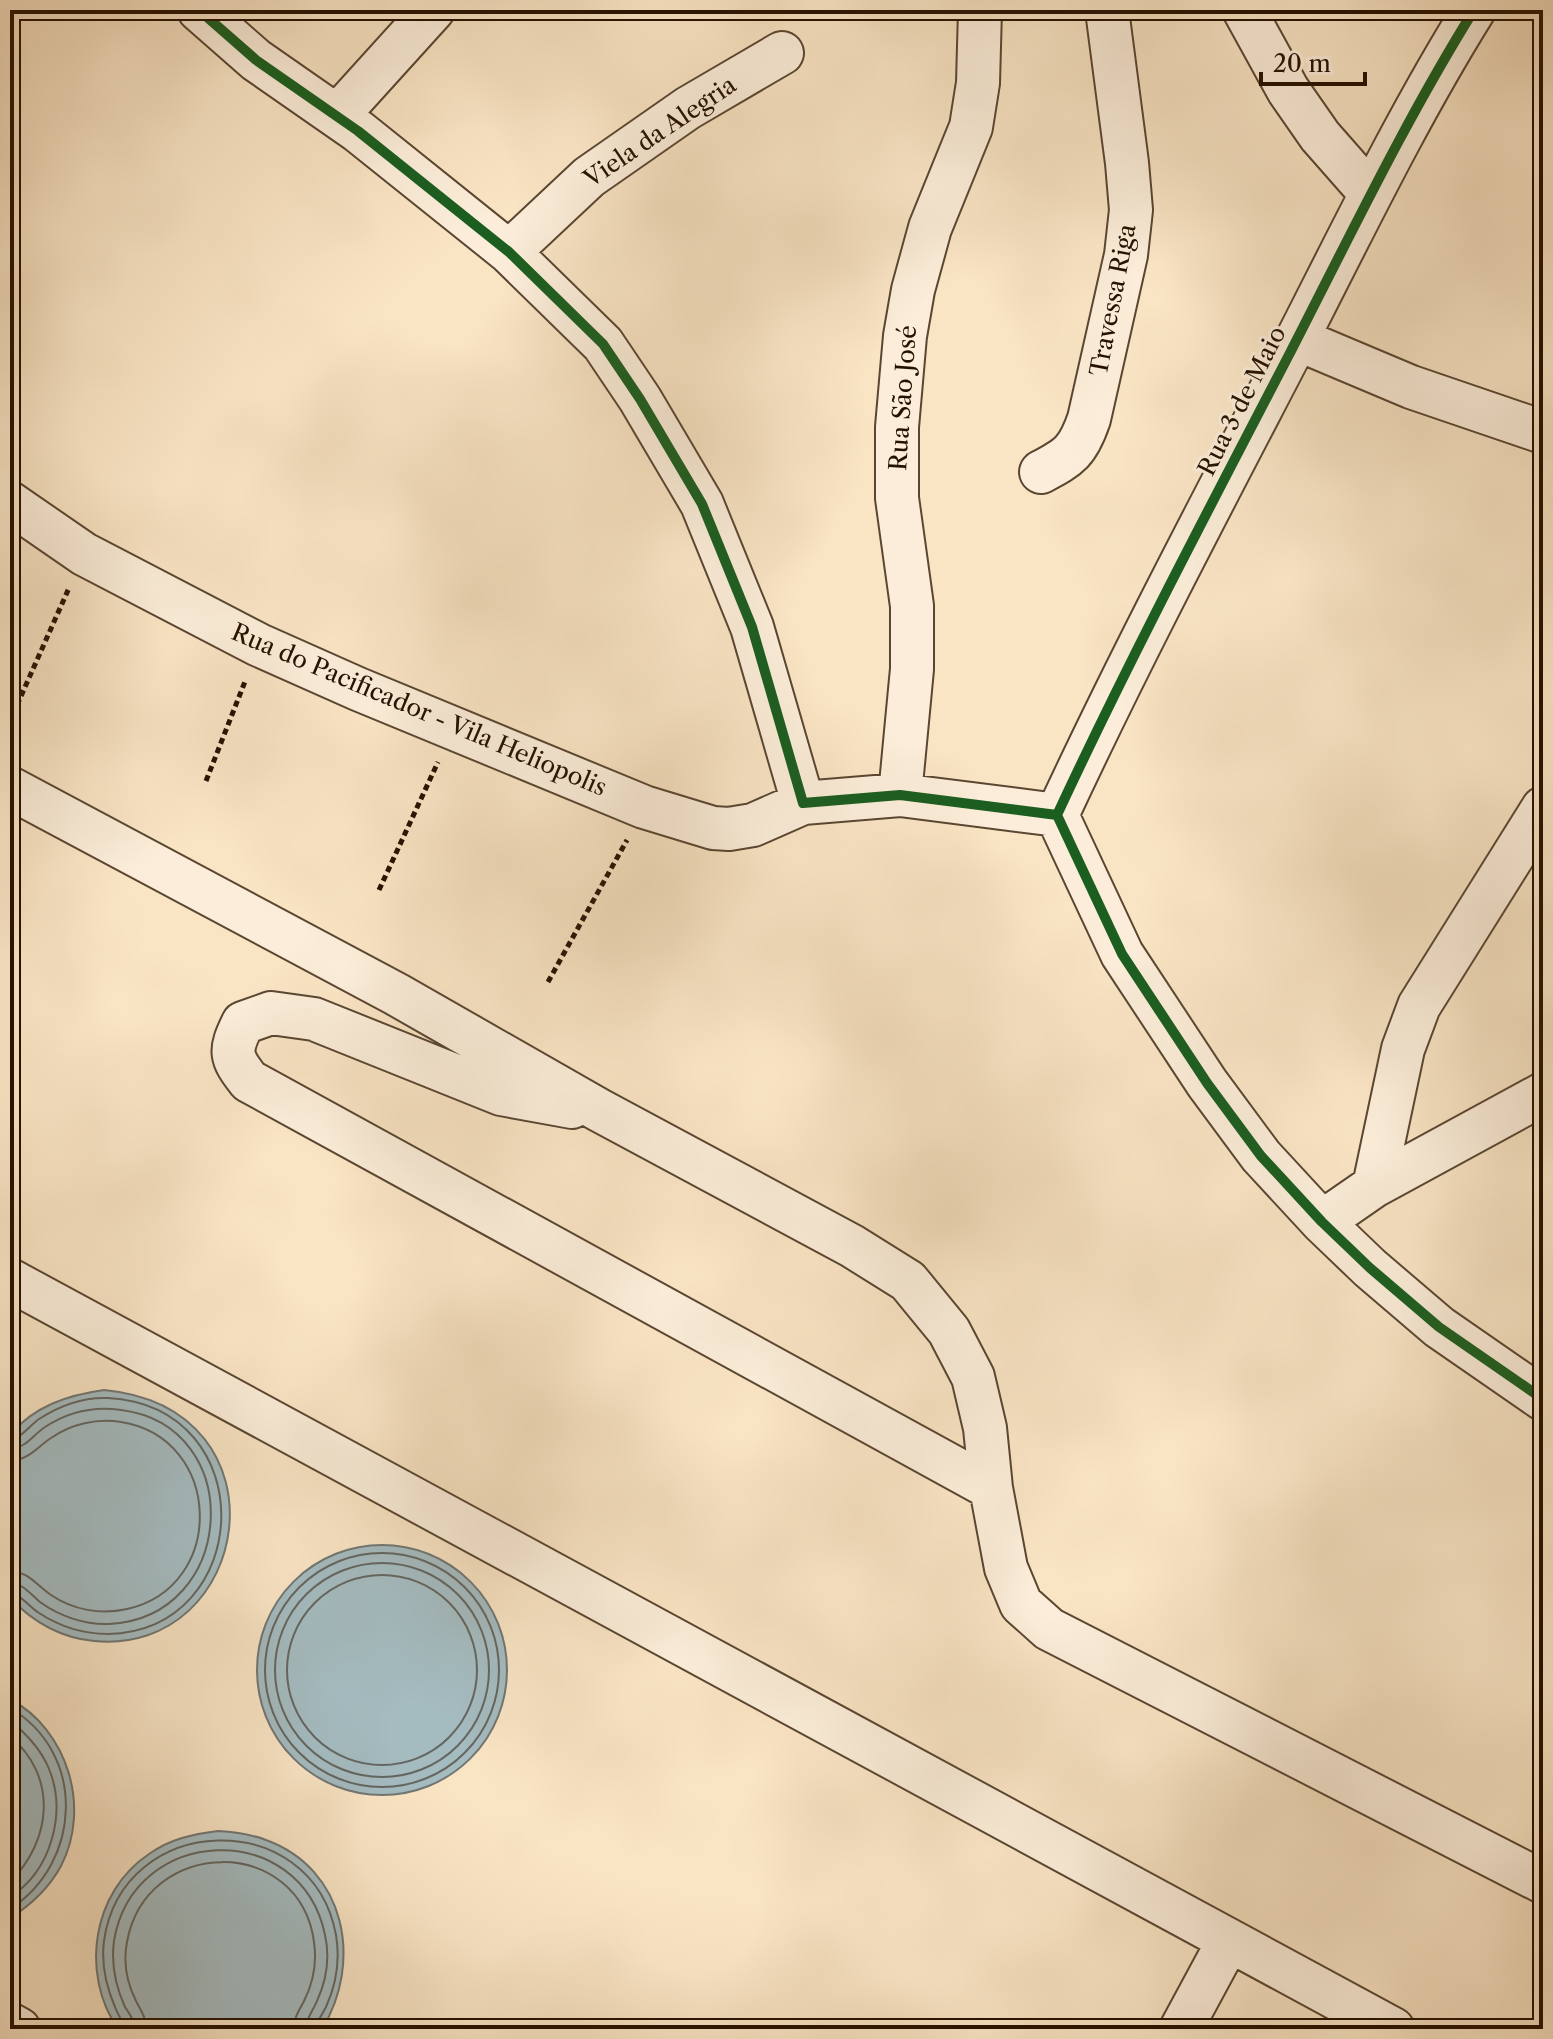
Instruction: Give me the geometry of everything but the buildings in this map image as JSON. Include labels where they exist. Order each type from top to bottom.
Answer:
[{"type":"street","points":[[199,10],[256,60],[337,116],[509,252],[603,344],[640,399],[702,504],[752,627],[803,803]]},
{"type":"street","points":[[337,116],[433,10]]},
{"type":"street","name":"Rua São José","points":[[900,795],[912,669],[912,606],[897,498],[897,427],[905,336],[913,290],[930,228],[971,127],[978,83],[980,10]]},
{"type":"street","name":"Travessa Riga","points":[[1041,472],[1066,459],[1081,443],[1126,255],[1131,210],[1107,10]]},
{"type":"street","points":[[1244,10],[1288,90],[1320,136],[1371,194]]},
{"type":"street","name":"Rua 3 de Maio","points":[[1057,815],[1139,644],[1371,194],[1449,49],[1474,10]]},
{"type":"street","name":"Viela da Alegria","points":[[509,252],[589,177],[688,108],[782,53]]},
{"type":"street","points":[[1297,339],[1411,387],[1543,432]]},
{"type":"street","name":"Rua do Pacificador - Vila Heliopolis","points":[[10,503],[84,554],[259,645],[644,807],[713,828],[753,825],[803,803],[900,795],[1057,815]]},
{"type":"street","points":[[10,788],[396,994],[599,1110],[852,1246],[908,1281],[949,1331],[973,1377],[985,1428],[991,1488],[1006,1568],[1021,1604],[1049,1629],[1543,1882]]},
{"type":"street","points":[[1374,1186],[1403,1049],[1419,1006],[1543,808]]},
{"type":"street","points":[[1057,815],[1122,954],[1207,1083],[1261,1156],[1370,1268],[1439,1327],[1543,1399]]},
{"type":"street","points":[[599,1110],[501,1094],[314,1019],[271,1013],[243,1023],[233,1044],[235,1063],[249,1081],[991,1488]]},
{"type":"street","points":[[1322,1222],[1374,1186],[1543,1094]]},
{"type":"street","points":[[10,1280],[1393,2029]]},
{"type":"street","points":[[1181,2029],[1229,1940]]},
{"type":"street","points":[[10,2024],[19,2029]]},
{"type":"path","points":[[17,705],[84,554]]},
{"type":"path","points":[[206,781],[259,645]]},
{"type":"path","points":[[379,890],[454,728]]},
{"type":"path","points":[[548,982],[644,807]]},
{"type":"water","points":[[104,1390],[164,1407],[204,1439],[226,1481],[229,1528],[216,1573],[189,1611],[148,1635],[94,1641],[48,1627],[10,1598],[10,1435],[41,1409],[78,1395]]},
{"type":"water","points":[[370,1545],[394,1545],[430,1554],[471,1581],[498,1622],[505,1646],[505,1694],[498,1718],[471,1759],[430,1786],[394,1795],[370,1795],[334,1786],[293,1759],[266,1718],[257,1682],[257,1658],[266,1622],[293,1581],[334,1554]]},
{"type":"water","points":[[10,1699],[47,1730],[60,1750],[73,1796],[74,1820],[70,1843],[51,1882],[10,1918]]},
{"type":"water","points":[[218,1831],[260,1838],[293,1854],[314,1872],[330,1895],[339,1920],[343,1947],[342,1975],[335,2003],[322,2029],[118,2029],[106,2007],[96,1959],[104,1912],[115,1890],[130,1870],[165,1844]]},
{"type":"cycle path","points":[[199,10],[256,60],[358,131],[509,252],[603,344],[640,399],[702,504],[752,627],[803,803],[900,795],[1057,815],[1122,954],[1207,1083],[1261,1156],[1370,1268],[1439,1327],[1543,1399]]},
{"type":"cycle path","points":[[1057,815],[1142,640],[1379,178],[1474,10]]}]
